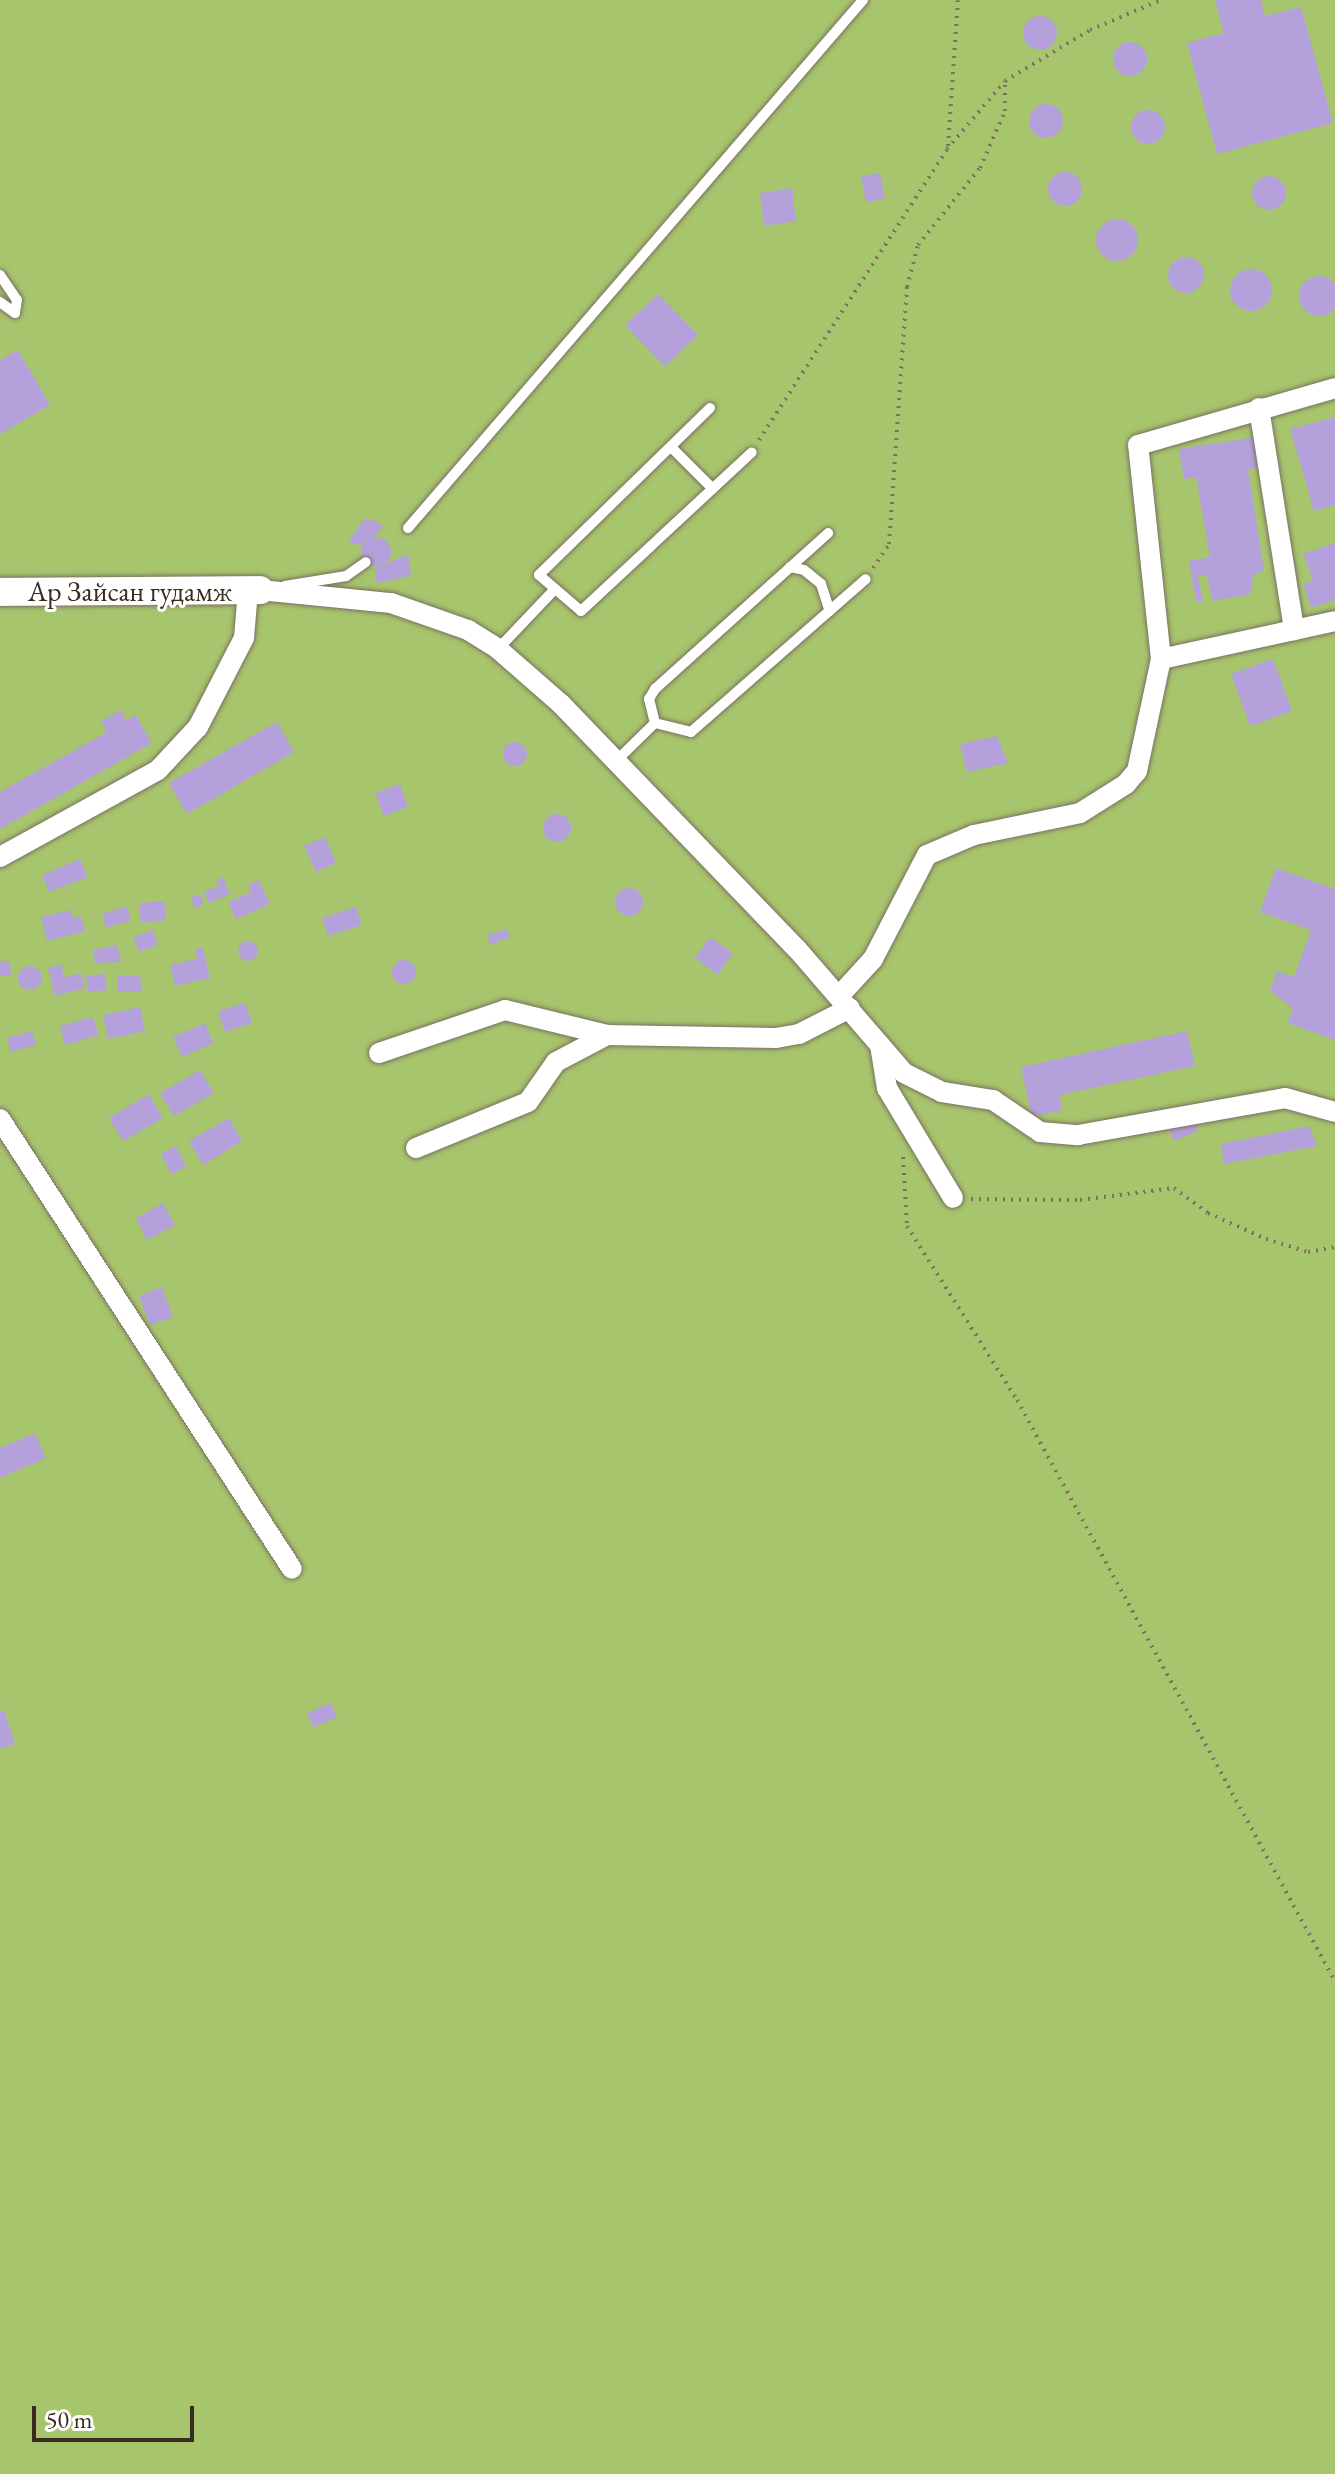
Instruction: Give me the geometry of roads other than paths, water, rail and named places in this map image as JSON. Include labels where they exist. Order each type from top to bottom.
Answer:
[{"type":"street","points":[[379,1053],[505,1010],[607,1035],[776,1038],[799,1034],[845,1001],[873,959],[927,855],[974,835],[1080,813],[1126,784],[1137,771],[1161,659],[1138,445],[1335,388]]},
{"type":"street","points":[[1259,408],[1294,630]]},
{"type":"street","points":[[0,857],[158,770],[188,738],[244,638],[254,590],[391,603],[456,625],[498,649],[616,761],[845,1001],[904,1073],[942,1092],[993,1100],[1040,1132],[1078,1135],[1285,1098],[1335,1112]]},
{"type":"street","name":"Ар Зайсан гудамж","points":[[0,592],[254,590]]},
{"type":"street","points":[[1161,659],[1335,621]]},
{"type":"street","points":[[416,1148],[528,1102],[556,1062],[607,1035]]},
{"type":"street","points":[[879,1043],[887,1088],[953,1198]]},
{"type":"street","points":[[0,1119],[292,1569]]},
{"type":"lane","points":[[408,528],[863,0]]},
{"type":"lane","points":[[0,275],[17,300],[15,313],[0,302]]},
{"type":"lane","points":[[710,408],[538,571],[554,590],[581,611],[752,452]]},
{"type":"lane","points":[[671,447],[713,489]]},
{"type":"lane","points":[[655,723],[649,699],[655,689],[828,533]]},
{"type":"lane","points":[[254,590],[346,576],[366,562]]},
{"type":"lane","points":[[790,567],[804,570],[821,584],[830,611]]},
{"type":"lane","points":[[655,723],[691,732],[866,579]]},
{"type":"lane","points":[[498,649],[554,590]]},
{"type":"lane","points":[[616,761],[655,723]]}]
